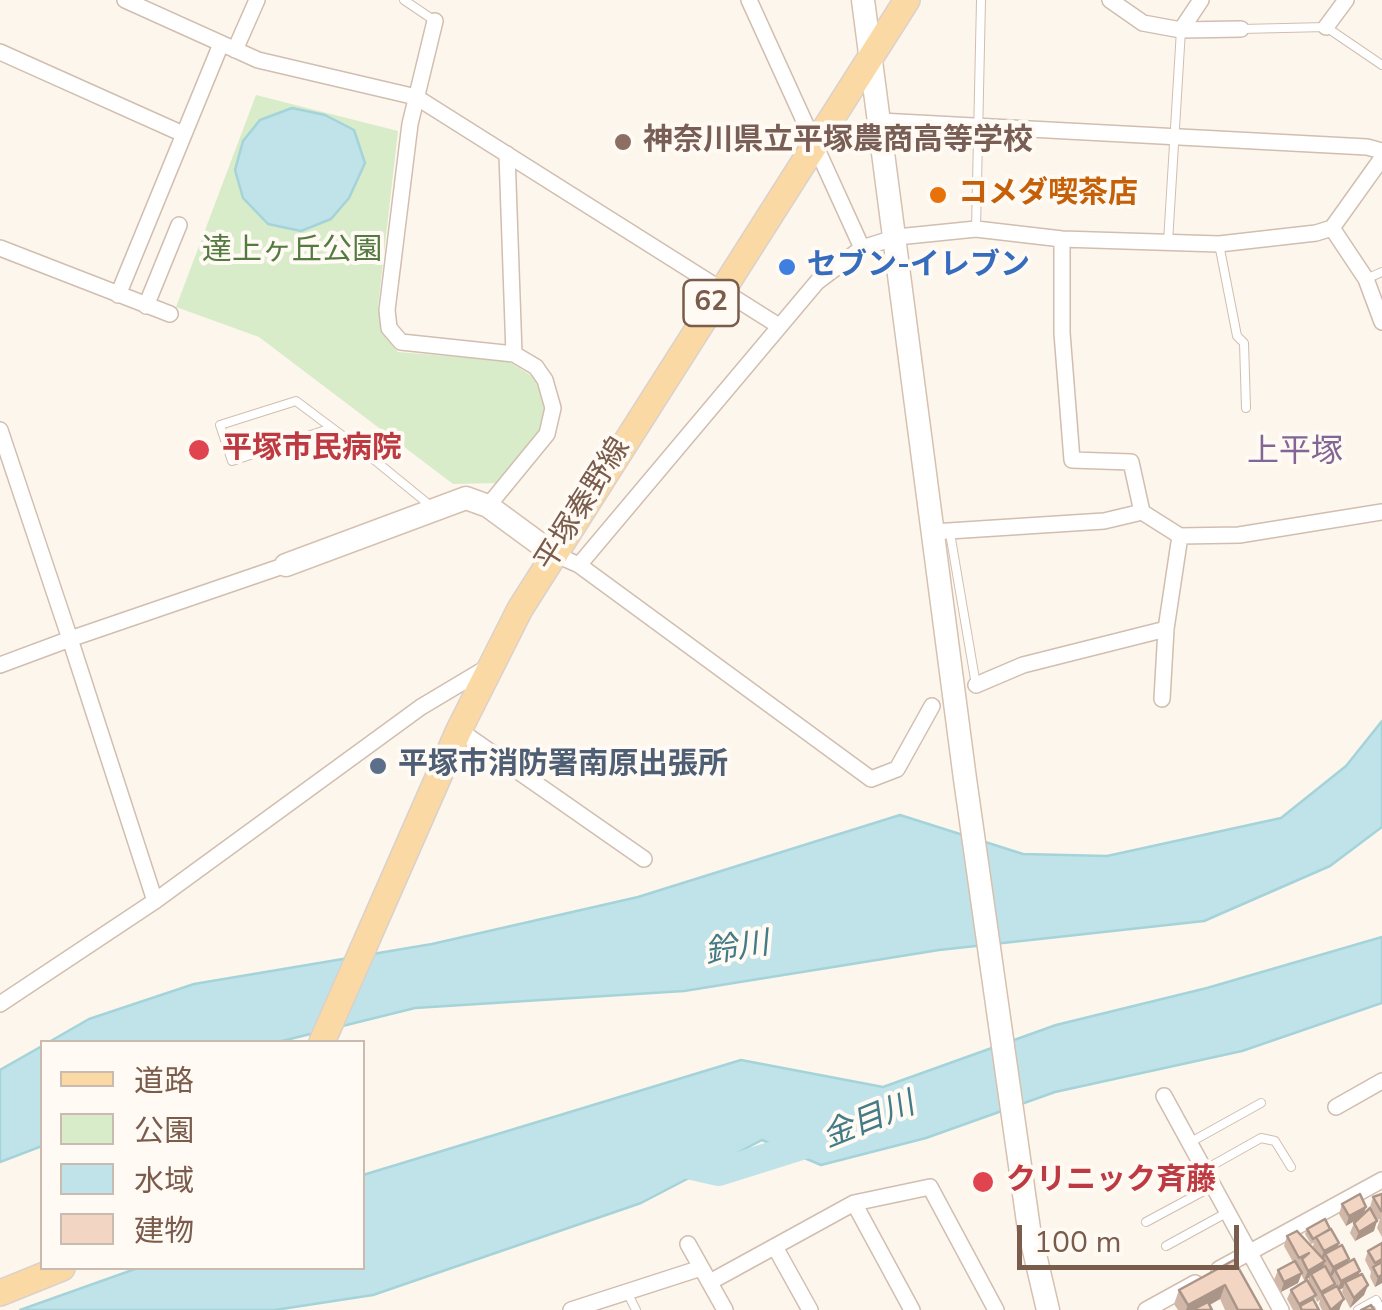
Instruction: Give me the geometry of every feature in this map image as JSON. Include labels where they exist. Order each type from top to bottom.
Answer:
[{"type":"main road","name":"平塚秦野線","points":[[323,1040],[488,668],[552,553],[906,0]]},
{"type":"main road","points":[[0,1294],[57,1270]]},
{"type":"street","points":[[126,0],[154,6],[258,60],[416,97],[779,326]]},
{"type":"street","points":[[118,295],[182,134],[258,0]]},
{"type":"street","points":[[750,0],[862,248]]},
{"type":"street","points":[[863,0],[942,532],[965,779],[1029,1229],[1048,1310]]},
{"type":"street","points":[[1110,0],[1143,23],[1180,30],[1241,29]]},
{"type":"street","points":[[1180,30],[1201,0]]},
{"type":"street","points":[[1326,27],[1346,0]]},
{"type":"street","points":[[435,21],[416,97],[387,310],[389,328],[401,342],[514,354],[536,368],[545,380],[552,421],[540,445],[488,506]]},
{"type":"street","points":[[0,52],[182,134]]},
{"type":"street","points":[[580,566],[817,282],[862,248],[897,237],[976,229],[1062,239],[1219,244],[1332,228],[1382,155],[1367,147],[880,121]]},
{"type":"street","points":[[507,154],[514,354]]},
{"type":"street","points":[[146,306],[179,225]]},
{"type":"street","points":[[1332,228],[1366,278],[1382,322]]},
{"type":"street","points":[[1062,239],[1062,333],[1072,460],[1131,462],[1142,512],[1180,536],[1239,535],[1382,512]]},
{"type":"street","points":[[0,248],[170,314]]},
{"type":"street","points":[[0,430],[155,900]]},
{"type":"street","points":[[0,665],[367,538],[466,498],[488,506],[552,553],[580,566],[871,779],[897,769],[932,706]]},
{"type":"street","points":[[942,532],[1104,521],[1142,512]]},
{"type":"street","points":[[1162,699],[1166,629],[1180,536]]},
{"type":"street","points":[[976,685],[1023,665],[1166,629]]},
{"type":"street","points":[[0,1004],[155,900],[421,707],[488,668]]},
{"type":"street","points":[[459,730],[644,859]]},
{"type":"street","points":[[1336,1108],[1382,1081]]},
{"type":"street","points":[[1164,1096],[1282,1310]]},
{"type":"street","points":[[1146,1310],[1382,1180]]},
{"type":"street","points":[[572,1310],[626,1291],[705,1275],[775,1247],[854,1204],[930,1187],[996,1310]]},
{"type":"street","points":[[854,1204],[912,1310]]},
{"type":"street","points":[[688,1244],[725,1310]]},
{"type":"street","points":[[775,1247],[810,1310]]},
{"type":"lane","points":[[404,0],[435,21]]},
{"type":"lane","points":[[976,229],[981,0]]},
{"type":"lane","points":[[1241,29],[1326,27],[1382,64]]},
{"type":"lane","points":[[1168,242],[1180,30]]},
{"type":"lane","points":[[1219,244],[1237,336],[1244,343],[1246,408]]},
{"type":"lane","points":[[1366,278],[1382,272]]},
{"type":"lane","points":[[332,428],[232,462],[220,425],[296,401],[332,428],[434,508]]},
{"type":"lane","points":[[942,532],[976,685]]},
{"type":"lane","points":[[1189,1143],[1261,1102]]},
{"type":"lane","points":[[1204,1170],[1261,1138],[1275,1140],[1291,1166]]},
{"type":"lane","points":[[1146,1222],[1214,1186]]},
{"type":"lane","points":[[1166,1246],[1228,1212]]},
{"type":"lane","points":[[626,1291],[636,1310]]},
{"type":"lane","points":[[1358,1310],[1376,1300],[1381,1310]]},
{"type":"green space","name":"達上ヶ丘公園","points":[[256,95],[398,131],[378,306],[381,331],[398,352],[508,361],[535,378],[546,414],[544,429],[498,483],[453,484],[259,337],[176,307]]},
{"type":"water","points":[[292,108],[325,115],[354,130],[365,163],[349,198],[331,219],[301,231],[268,224],[243,198],[235,170],[243,141],[260,120]]},
{"type":"water","name":"鈴川","points":[[1382,721],[1382,827],[1330,866],[1204,921],[939,950],[684,991],[415,1008],[286,1040],[52,1040],[89,1019],[194,984],[432,944],[638,897],[900,815],[1023,854],[1107,856],[1281,818],[1346,766]]},
{"type":"water","points":[[1382,937],[1382,1003],[1242,1051],[1055,1092],[926,1138],[821,1165],[762,1140],[641,1203],[373,1295],[275,1310],[20,1310],[132,1270],[365,1270],[365,1174],[741,1060],[883,1087],[1056,1025],[1207,988]]},
{"type":"water","points":[[40,1047],[40,1147],[0,1162],[0,1070]]},
{"type":"building","points":[[1360,1194],[1366,1207],[1349,1216],[1342,1204]]},
{"type":"building","points":[[1382,1194],[1382,1210],[1381,1211],[1373,1197]]},
{"type":"building","points":[[1370,1208],[1377,1221],[1359,1232],[1354,1223]]},
{"type":"building","points":[[1325,1219],[1330,1229],[1313,1239],[1307,1229]]},
{"type":"building","points":[[1331,1229],[1339,1243],[1324,1251],[1316,1237]]},
{"type":"building","points":[[1297,1231],[1325,1261],[1308,1271],[1302,1259],[1309,1253],[1299,1258],[1287,1236]]},
{"type":"building","points":[[1382,1243],[1382,1259],[1375,1263],[1368,1251]]},
{"type":"building","points":[[1342,1245],[1349,1259],[1333,1267],[1325,1254]]},
{"type":"building","points":[[1354,1259],[1360,1271],[1341,1281],[1335,1270]]},
{"type":"building","points":[[1234,1260],[1262,1310],[1238,1310],[1225,1285],[1188,1305],[1179,1290]]},
{"type":"building","points":[[1295,1261],[1302,1273],[1284,1282],[1278,1270]]},
{"type":"building","points":[[1382,1262],[1382,1275],[1378,1277],[1373,1267]]},
{"type":"building","points":[[1325,1266],[1335,1284],[1321,1292],[1311,1274]]},
{"type":"building","points":[[1362,1274],[1368,1285],[1354,1298],[1345,1282]]},
{"type":"building","points":[[1307,1280],[1316,1295],[1299,1304],[1291,1290]]},
{"type":"building","points":[[1337,1286],[1344,1299],[1331,1310],[1322,1294]]},
{"type":"building","points":[[1313,1299],[1319,1310],[1302,1310],[1300,1306]]},
{"type":"building","points":[[1208,1302],[1212,1310],[1192,1310]]},
{"type":"waterway","name":"金目川","points":[[670,1161],[719,1172],[821,1140]]},
{"type":"place","name":"神奈川県立平塚農商高等学校","points":[[623,142]]},
{"type":"place","name":"コメダ喫茶店","points":[[938,195]]},
{"type":"place","name":"セブン-イレブン","points":[[787,267]]},
{"type":"place","name":"平塚市民病院","points":[[199,450]]},
{"type":"place","name":"平塚市消防署南原出張所","points":[[378,766]]},
{"type":"place","name":"クリニック斉藤","points":[[983,1182]]},
{"type":"district","name":"上平塚","points":[[1295,453]]}]
